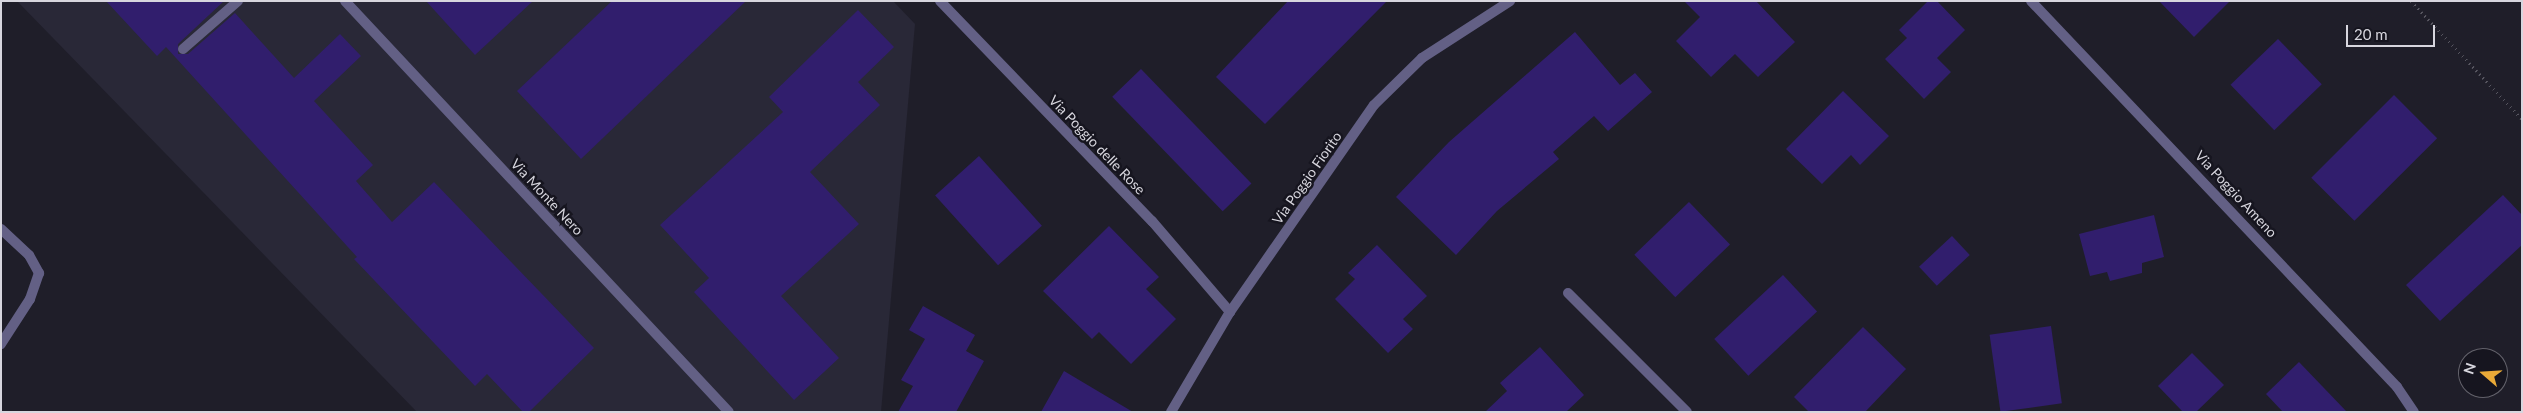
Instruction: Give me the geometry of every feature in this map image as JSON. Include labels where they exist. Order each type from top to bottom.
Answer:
[{"type":"street","points":[[183,49],[238,1]]},
{"type":"street","name":"Via Monte Nero","points":[[345,1],[729,412]]},
{"type":"street","name":"Via Poggio delle Rose","points":[[940,1],[1152,221],[1230,312]]},
{"type":"street","name":"Via Poggio Fiorito","points":[[1171,412],[1230,312],[1388,89],[1441,44],[1510,1]]},
{"type":"street","name":"Via Poggio Ameno","points":[[2031,1],[2226,203],[2397,386],[2414,412]]},
{"type":"street","points":[[1,229],[29,255],[39,273],[30,299],[1,344]]},
{"type":"street","points":[[1568,294],[1687,412]]},
{"type":"path","points":[[2411,1],[2522,119]]},
{"type":"shaded area","points":[[17,1],[893,1],[915,24],[881,412],[417,412]]},
{"type":"building","points":[[106,1],[224,1],[178,44],[178,54],[188,54],[235,13],[294,78],[340,34],[361,56],[314,101],[373,165],[356,181],[392,222],[434,182],[594,348],[529,412],[523,412],[487,374],[475,386],[354,259],[357,257],[166,47],[157,56]]},
{"type":"building","points":[[426,1],[533,1],[475,55]]},
{"type":"building","points":[[612,1],[746,1],[581,159],[517,91]]},
{"type":"building","points":[[1288,1],[1387,1],[1265,124],[1216,77]]},
{"type":"building","points":[[1684,1],[1756,1],[1795,42],[1758,77],[1735,54],[1711,77],[1676,41],[1700,17]]},
{"type":"building","points":[[1928,1],[1937,1],[1965,30],[1937,58],[1951,72],[1924,99],[1885,59],[1907,38],[1899,30]]},
{"type":"building","points":[[2159,1],[2230,1],[2194,37]]},
{"type":"building","points":[[858,10],[894,47],[858,82],[880,105],[810,172],[859,224],[781,296],[839,358],[794,400],[694,292],[709,278],[660,225],[783,112],[769,97]]},
{"type":"building","points":[[1575,32],[1620,85],[1635,73],[1652,92],[1608,131],[1594,116],[1553,152],[1559,159],[1497,211],[1456,255],[1396,197],[1449,142]]},
{"type":"building","points":[[2278,39],[2322,84],[2274,130],[2231,85]]},
{"type":"building","points":[[1141,69],[1251,183],[1223,211],[1112,97]]},
{"type":"building","points":[[1843,91],[1889,136],[1860,165],[1851,155],[1822,184],[1786,149]]},
{"type":"building","points":[[2394,95],[2437,138],[2354,221],[2311,178]]},
{"type":"building","points":[[979,156],[1042,226],[998,265],[935,195]]},
{"type":"building","points":[[2503,195],[2522,215],[2522,245],[2440,321],[2406,285]]},
{"type":"building","points":[[1689,202],[1730,244],[1675,297],[1634,255]]},
{"type":"building","points":[[2154,215],[2164,257],[2142,263],[2142,273],[2110,281],[2107,272],[2090,276],[2079,234]]},
{"type":"building","points":[[1109,226],[1159,277],[1146,289],[1176,319],[1131,364],[1099,332],[1092,339],[1043,291]]},
{"type":"building","points":[[1952,236],[1970,255],[1937,286],[1919,267]]},
{"type":"building","points":[[1377,245],[1427,296],[1403,319],[1413,329],[1388,353],[1335,299],[1355,279],[1348,273]]},
{"type":"building","points":[[1783,275],[1817,312],[1748,376],[1714,339]]},
{"type":"building","points":[[923,306],[975,335],[966,351],[984,361],[956,412],[898,412],[913,386],[901,380],[925,339],[909,330]]},
{"type":"building","points":[[2051,326],[2062,403],[2000,412],[1990,335]]},
{"type":"building","points":[[1863,327],[1906,369],[1865,412],[1809,412],[1794,397]]},
{"type":"building","points":[[1540,347],[1584,395],[1566,412],[1485,412],[1507,391],[1500,383]]},
{"type":"building","points":[[2192,353],[2224,385],[2196,412],[2183,412],[2158,386]]},
{"type":"building","points":[[2299,362],[2347,412],[2283,412],[2266,394]]},
{"type":"building","points":[[1064,371],[1101,393],[1133,412],[1041,412]]}]
